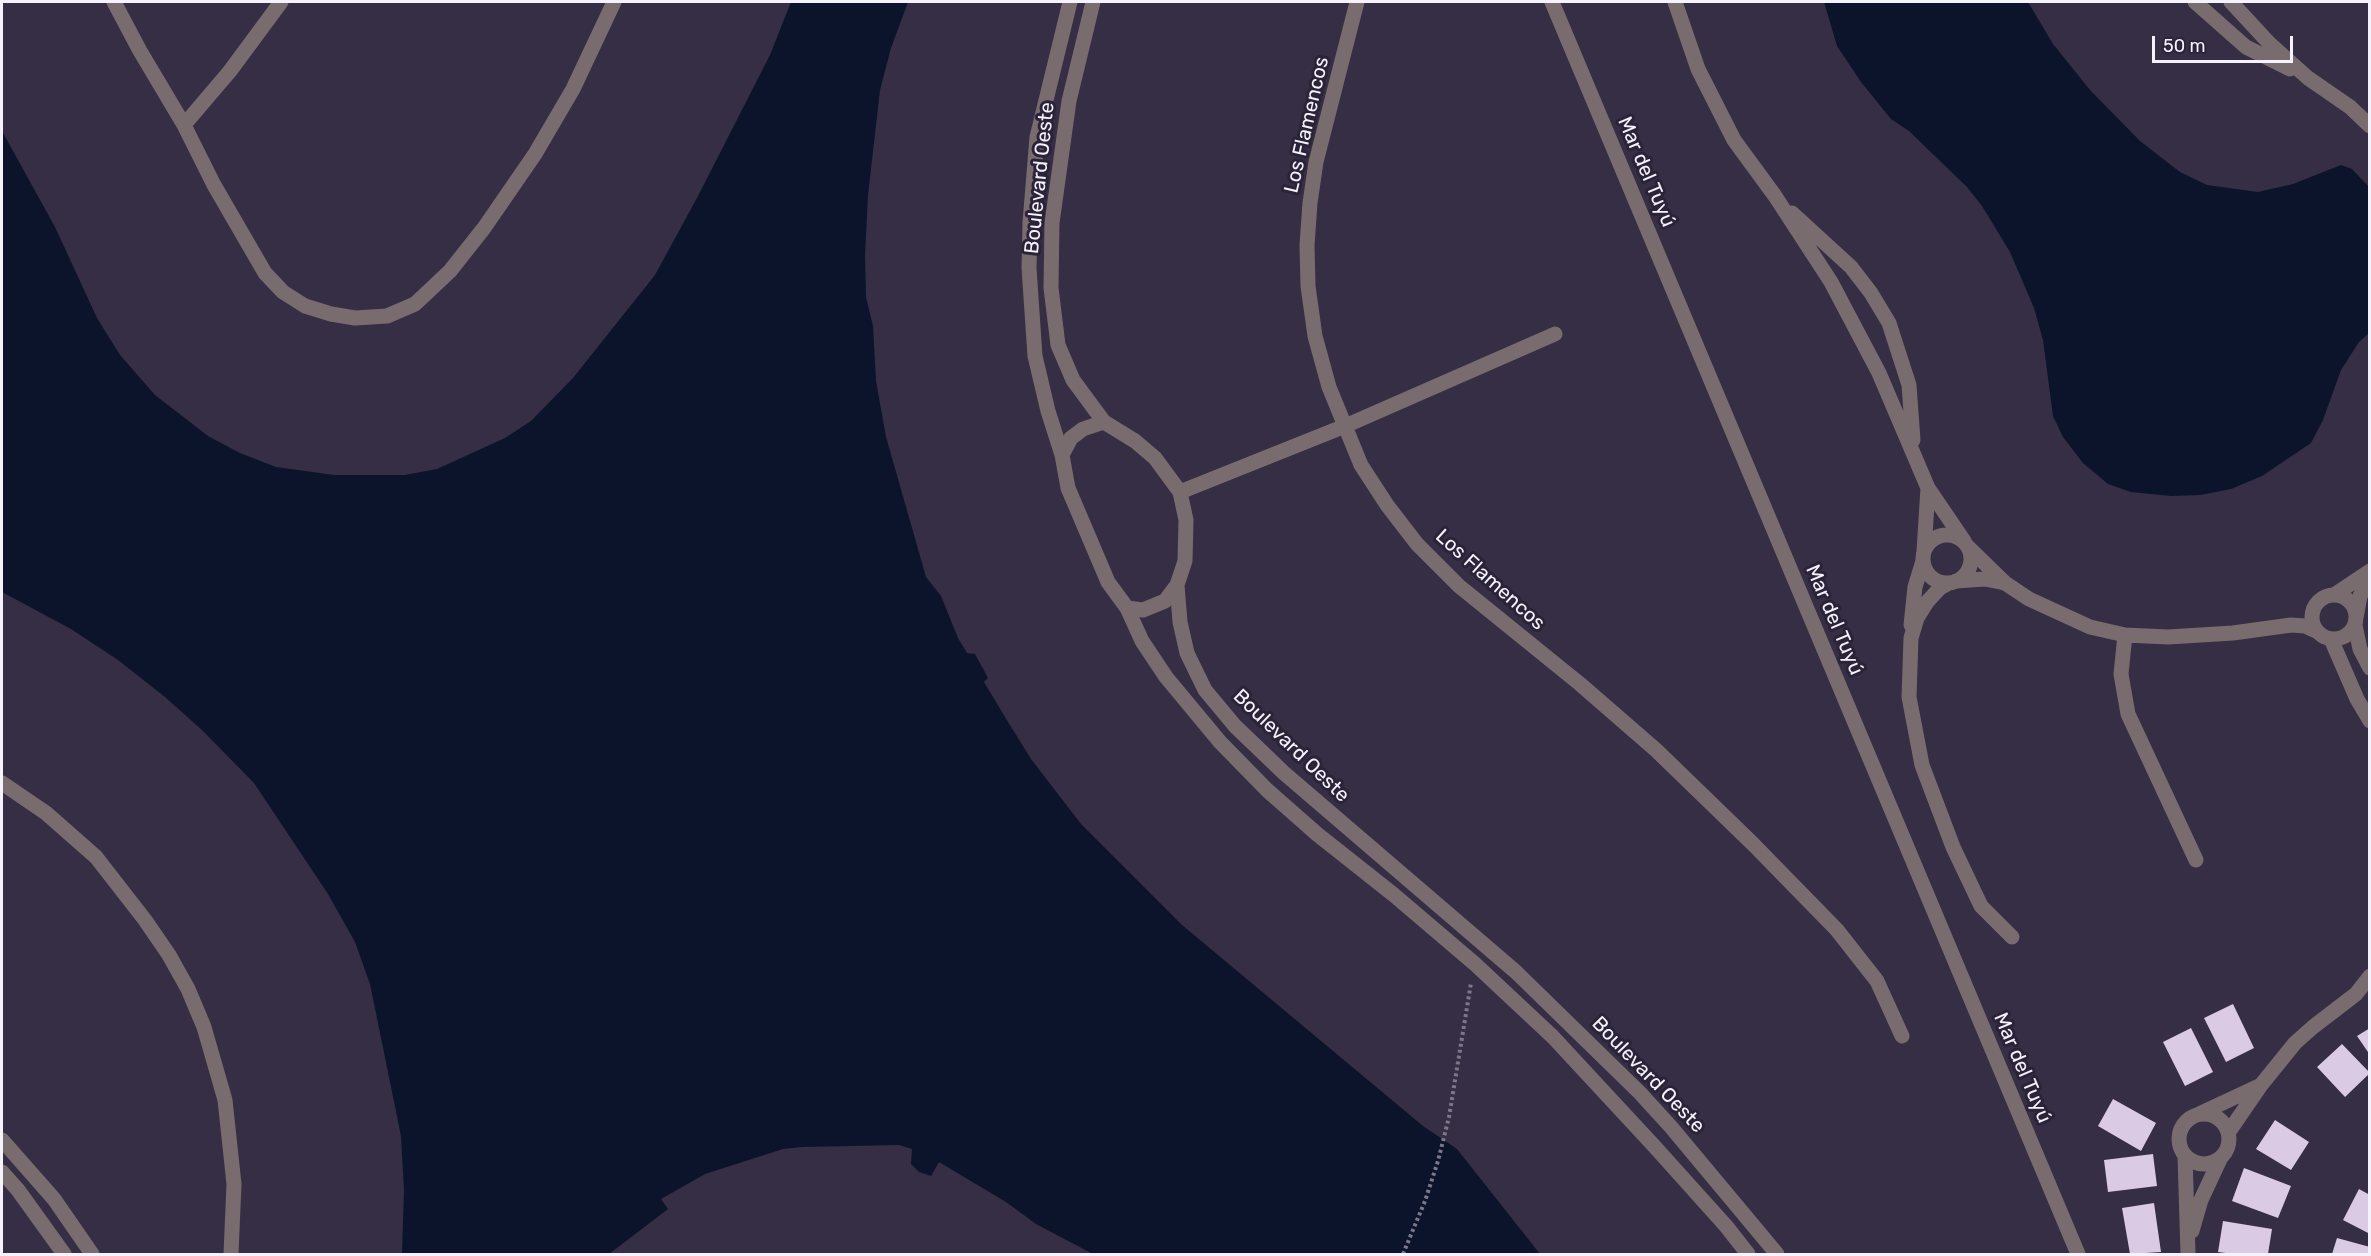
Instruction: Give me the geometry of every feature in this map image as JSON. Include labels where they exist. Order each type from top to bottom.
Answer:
[{"type":"street","points":[[114,2],[265,273],[283,292],[305,306],[331,314],[356,318],[387,316],[415,304],[484,228],[535,154],[573,89],[614,2]]},
{"type":"street","points":[[184,125],[230,71],[281,2]]},
{"type":"street","name":"Boulevard Oeste","points":[[1070,2],[1037,137],[1030,222],[1029,268],[1035,356],[1062,455],[1068,488],[1108,582],[1127,608],[1142,640],[1166,677],[1220,742],[1267,790],[1475,964],[1553,1037],[1726,1226],[1748,1254]]},
{"type":"street","name":"Boulevard Oeste","points":[[1093,2],[1069,101],[1052,223],[1051,288],[1058,345],[1073,380],[1104,422],[1135,441],[1155,459],[1180,492],[1186,520],[1185,561],[1177,585],[1180,622],[1187,653],[1205,690],[1234,726],[1284,773],[1516,972],[1640,1093],[1777,1254]]},
{"type":"street","name":"Los Flamencos","points":[[1357,2],[1316,162],[1307,245],[1308,286],[1315,336],[1329,387],[1360,465],[1417,544],[1468,593],[1580,684],[1656,750],[1837,930],[1877,981],[1902,1036]]},
{"type":"street","name":"Mar del Tuyú","points":[[1552,2],[2078,1254]]},
{"type":"street","points":[[1675,2],[1698,69],[1734,140],[1831,282],[1879,373],[1928,488],[1971,556],[1968,572],[1940,588],[1927,602],[1917,618],[1911,638]]},
{"type":"street","points":[[2195,2],[2246,47],[2308,78]]},
{"type":"street","points":[[2209,15],[2222,2]]},
{"type":"street","points":[[2232,2],[2269,43],[2308,78],[2350,107],[2370,126]]},
{"type":"street","points":[[1774,196],[1851,267],[1871,293],[1889,323],[1909,385],[1914,454]]},
{"type":"street","points":[[1030,222],[1052,223]]},
{"type":"street","points":[[1831,282],[1851,267]]},
{"type":"street","points":[[1180,492],[1345,426],[1555,334]]},
{"type":"street","points":[[1879,373],[1903,362]]},
{"type":"street","points":[[1062,455],[1071,438],[1083,429],[1104,422]]},
{"type":"street","points":[[1928,488],[1924,557],[1912,605],[1909,697],[1922,765],[1953,847],[1981,906],[2012,937]]},
{"type":"street","points":[[2005,583],[1985,579],[1953,582],[1935,579],[1929,574],[1924,557],[1934,539],[1941,536],[1957,537],[2005,583],[2029,599],[2090,627],[2125,635],[2168,637],[2233,633],[2275,626],[2305,626],[2325,635],[2345,636],[2355,622],[2360,596],[2370,580]]},
{"type":"street","points":[[2275,626],[2334,595],[2370,571]]},
{"type":"street","points":[[1127,608],[1143,610],[1165,601],[1177,585]]},
{"type":"street","points":[[2334,595],[2348,600],[2355,611],[2360,650],[2370,668]]},
{"type":"street","points":[[2316,605],[2313,619],[2325,635],[2370,721]]},
{"type":"street","points":[[2125,635],[2121,674],[2128,714],[2196,860]]},
{"type":"street","points":[[1267,790],[1284,773]]},
{"type":"street","points":[[2,783],[46,813],[96,857],[145,920],[169,955],[188,989],[204,1028],[225,1100],[234,1184],[231,1254]]},
{"type":"street","points":[[1500,988],[1516,972]]},
{"type":"street","points":[[2188,1250],[2201,1200],[2226,1150],[2228,1133],[2261,1085],[2295,1043],[2356,994],[2370,976]]},
{"type":"street","points":[[2188,1250],[2185,1156],[2179,1142],[2181,1128],[2191,1117],[2261,1085]]},
{"type":"street","points":[[2198,1114],[2214,1115],[2225,1126],[2228,1133]]},
{"type":"street","points":[[2,1140],[54,1200],[92,1254]]},
{"type":"street","points":[[2185,1156],[2191,1161],[2206,1164],[2221,1157]]},
{"type":"street","points":[[2,1172],[25,1198],[64,1254]]},
{"type":"street","points":[[1726,1226],[1745,1215]]},
{"type":"path","points":[[1403,1254],[1428,1191],[1449,1117],[1475,964]]},
{"type":"water","points":[[791,2],[908,2],[891,48],[880,90],[868,195],[865,255],[866,297],[873,326],[876,381],[886,437],[926,577],[941,596],[958,638],[967,653],[975,654],[988,678],[984,682],[1031,759],[1081,824],[1182,925],[1423,1126],[1457,1149],[1540,1254],[1093,1254],[1036,1224],[1006,1202],[939,1162],[931,1176],[919,1172],[911,1164],[912,1149],[899,1145],[783,1149],[705,1174],[661,1199],[668,1209],[609,1254],[402,1254],[404,1190],[401,1136],[370,984],[355,942],[328,894],[254,783],[202,730],[118,660],[71,629],[2,592],[2,131],[55,227],[97,318],[120,355],[155,395],[208,436],[240,453],[276,467],[334,475],[405,475],[437,469],[505,438],[531,421],[573,378],[655,275],[770,55]]},
{"type":"water","points":[[1824,2],[2028,2],[2053,44],[2090,90],[2140,141],[2180,172],[2207,185],[2258,192],[2293,184],[2341,165],[2352,169],[2369,187],[2369,333],[2359,342],[2341,370],[2323,420],[2311,443],[2262,476],[2231,489],[2200,495],[2171,496],[2131,492],[2108,484],[2083,463],[2063,437],[2053,416],[2043,340],[2034,308],[2010,252],[1982,206],[1967,187],[1909,131],[1891,119],[1861,82],[1837,46]]},
{"type":"building","points":[[2233,1004],[2254,1048],[2226,1062],[2204,1018]]},
{"type":"building","points":[[2191,1028],[2213,1072],[2185,1086],[2163,1042]]},
{"type":"building","points":[[2370,1028],[2370,1055],[2357,1036]]},
{"type":"building","points":[[2342,1044],[2370,1073],[2345,1097],[2317,1067]]},
{"type":"building","points":[[2113,1099],[2156,1123],[2141,1151],[2098,1126]]},
{"type":"building","points":[[2275,1120],[2309,1142],[2291,1170],[2256,1149]]},
{"type":"building","points":[[2153,1154],[2157,1186],[2108,1192],[2104,1160]]},
{"type":"building","points":[[2244,1168],[2291,1186],[2278,1218],[2232,1201]]},
{"type":"building","points":[[2359,1189],[2370,1195],[2370,1234],[2343,1220]]},
{"type":"building","points":[[2154,1203],[2161,1252],[2130,1254],[2122,1208]]},
{"type":"building","points":[[2223,1221],[2272,1229],[2268,1254],[2218,1252]]},
{"type":"building","points":[[2337,1238],[2370,1247],[2370,1254],[2332,1254]]}]
